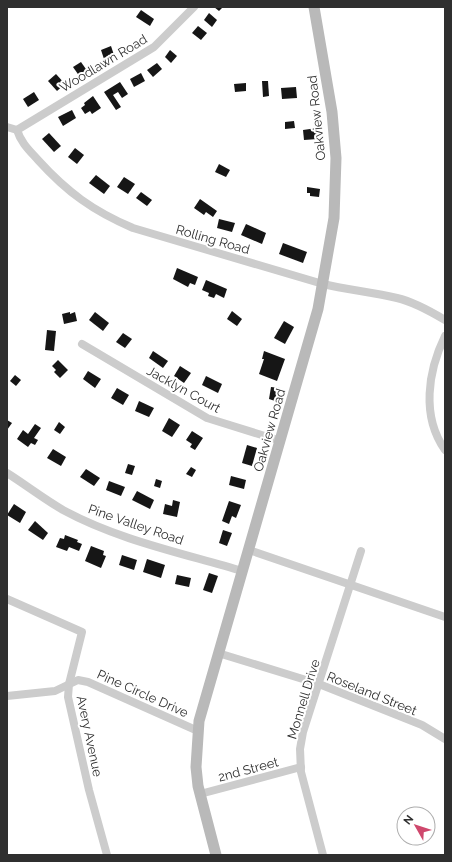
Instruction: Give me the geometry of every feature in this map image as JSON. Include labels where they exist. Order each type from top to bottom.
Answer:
[{"type":"street","name":"Woodlawn Road","points":[[17,130],[154,47],[194,7]]},
{"type":"street","name":"Oakview Road","points":[[216,855],[200,794],[196,767],[199,721],[318,309],[334,218],[336,158],[332,112],[314,7]]},
{"type":"street","points":[[7,128],[17,130]]},
{"type":"street","name":"Rolling Road","points":[[17,130],[20,139],[58,182],[83,202],[107,217],[133,228],[323,284],[397,298],[427,309],[445,320]]},
{"type":"street","points":[[445,336],[432,371],[429,389],[435,432],[445,450]]},
{"type":"street","name":"Jacklyn Court","points":[[82,344],[207,418],[281,441]]},
{"type":"street","name":"Pine Valley Road","points":[[7,473],[63,510],[93,524],[125,536],[242,571]]},
{"type":"street","points":[[249,550],[445,618]]},
{"type":"street","name":"Monnell Drive","points":[[323,855],[301,767],[300,749],[303,732],[361,551]]},
{"type":"street","name":"Avery Avenue","points":[[7,599],[82,632],[69,684],[68,697],[107,855]]},
{"type":"street","name":"Roseland Street","points":[[218,653],[319,684],[422,725],[445,739]]},
{"type":"street","name":"Pine Circle Drive","points":[[7,696],[55,691],[78,680],[88,682],[198,731]]},
{"type":"street","name":"2nd Street","points":[[200,794],[301,767]]},
{"type":"building","points":[[214,7],[223,7],[219,11]]},
{"type":"building","points":[[141,10],[154,19],[150,26],[136,17]]},
{"type":"building","points":[[209,13],[217,20],[212,27],[204,20]]},
{"type":"building","points":[[198,26],[207,33],[201,40],[192,33]]},
{"type":"building","points":[[111,46],[114,55],[104,59],[101,50]]},
{"type":"building","points":[[170,50],[177,56],[171,63],[165,57]]},
{"type":"building","points":[[81,62],[88,72],[80,77],[73,67]]},
{"type":"building","points":[[157,63],[162,69],[153,77],[147,70]]},
{"type":"building","points":[[141,73],[145,81],[134,87],[130,79]]},
{"type":"building","points":[[56,74],[65,84],[57,91],[48,81]]},
{"type":"building","points":[[262,81],[268,81],[269,96],[263,97]]},
{"type":"building","points":[[120,82],[128,94],[122,98],[118,92],[113,95],[121,107],[116,110],[104,92]]},
{"type":"building","points":[[246,83],[246,91],[235,92],[234,84]]},
{"type":"building","points":[[296,87],[297,98],[282,99],[281,88]]},
{"type":"building","points":[[34,92],[39,100],[28,107],[23,99]]},
{"type":"building","points":[[93,96],[101,108],[92,114],[90,111],[85,114],[81,108],[85,105],[84,103]]},
{"type":"building","points":[[72,110],[76,118],[63,126],[58,117]]},
{"type":"building","points":[[294,121],[295,128],[285,129],[285,122]]},
{"type":"building","points":[[317,128],[318,139],[304,140],[303,130]]},
{"type":"building","points":[[49,133],[61,146],[54,152],[42,139]]},
{"type":"building","points":[[75,148],[84,155],[77,164],[68,157]]},
{"type":"building","points":[[219,164],[230,170],[226,177],[215,172]]},
{"type":"building","points":[[96,175],[110,186],[104,194],[89,183]]},
{"type":"building","points":[[124,177],[135,184],[128,194],[117,187]]},
{"type":"building","points":[[307,187],[320,189],[319,197],[310,196],[310,193],[307,193]]},
{"type":"building","points":[[141,192],[152,200],[147,206],[136,198]]},
{"type":"building","points":[[200,199],[217,211],[213,217],[206,212],[204,215],[194,208]]},
{"type":"building","points":[[219,219],[235,223],[232,232],[217,228]]},
{"type":"building","points":[[246,224],[266,233],[262,244],[241,235]]},
{"type":"building","points":[[283,243],[307,252],[303,263],[279,254]]},
{"type":"building","points":[[177,268],[198,277],[195,285],[190,283],[188,287],[173,279]]},
{"type":"building","points":[[206,280],[227,289],[224,298],[216,294],[214,298],[208,296],[209,293],[202,290]]},
{"type":"building","points":[[232,311],[242,319],[237,326],[227,319]]},
{"type":"building","points":[[70,312],[70,314],[75,312],[77,321],[64,324],[62,314]]},
{"type":"building","points":[[95,312],[109,323],[103,331],[89,320]]},
{"type":"building","points":[[284,321],[294,327],[285,344],[274,338]]},
{"type":"building","points":[[47,330],[56,331],[54,351],[45,350]]},
{"type":"building","points":[[123,333],[132,339],[125,348],[116,342]]},
{"type":"building","points":[[153,351],[168,361],[163,368],[149,358]]},
{"type":"building","points":[[264,351],[285,359],[277,381],[259,374],[264,359],[262,359]]},
{"type":"building","points":[[58,360],[68,370],[60,378],[54,372],[56,370],[52,366]]},
{"type":"building","points":[[180,366],[191,373],[184,383],[174,376]]},
{"type":"building","points":[[88,371],[101,379],[95,388],[83,379]]},
{"type":"building","points":[[15,375],[21,380],[16,386],[10,381]]},
{"type":"building","points":[[206,376],[222,384],[218,393],[202,385]]},
{"type":"building","points":[[271,387],[280,388],[278,402],[269,399]]},
{"type":"building","points":[[117,388],[129,395],[123,405],[111,398]]},
{"type":"building","points":[[139,401],[154,408],[149,417],[135,411]]},
{"type":"building","points":[[169,418],[180,425],[172,437],[162,431]]},
{"type":"building","points":[[7,420],[12,423],[7,430]]},
{"type":"building","points":[[59,422],[65,427],[60,434],[54,430]]},
{"type":"building","points":[[35,424],[41,428],[34,438],[38,440],[35,445],[31,443],[28,447],[17,439],[23,430],[28,434]]},
{"type":"building","points":[[192,431],[203,438],[195,450],[190,447],[192,444],[186,440]]},
{"type":"building","points":[[247,445],[257,448],[252,466],[242,463]]},
{"type":"building","points":[[53,449],[66,457],[61,466],[47,458]]},
{"type":"building","points":[[128,464],[135,466],[132,475],[125,473]]},
{"type":"building","points":[[191,467],[196,470],[192,477],[186,474]]},
{"type":"building","points":[[86,469],[100,478],[94,486],[80,477]]},
{"type":"building","points":[[231,476],[246,480],[244,489],[229,485]]},
{"type":"building","points":[[156,479],[162,481],[160,488],[154,486]]},
{"type":"building","points":[[109,481],[125,487],[121,496],[106,490]]},
{"type":"building","points":[[137,491],[154,500],[150,509],[132,500]]},
{"type":"building","points":[[173,500],[180,502],[177,517],[163,514],[165,504],[172,506]]},
{"type":"building","points":[[229,501],[241,505],[236,518],[232,516],[229,524],[222,521]]},
{"type":"building","points":[[14,504],[26,512],[20,523],[7,515]]},
{"type":"building","points":[[35,521],[48,533],[43,540],[28,530]]},
{"type":"building","points":[[223,530],[232,533],[227,546],[219,543]]},
{"type":"building","points":[[65,535],[78,540],[77,542],[82,544],[79,551],[69,547],[67,551],[56,547],[60,538],[64,539]]},
{"type":"building","points":[[91,546],[104,551],[103,555],[106,556],[101,568],[85,561]]},
{"type":"building","points":[[122,555],[137,560],[134,570],[119,565]]},
{"type":"building","points":[[147,559],[165,565],[161,578],[143,572]]},
{"type":"building","points":[[209,573],[218,576],[212,593],[203,590]]},
{"type":"building","points":[[177,575],[191,578],[189,587],[175,584]]}]
